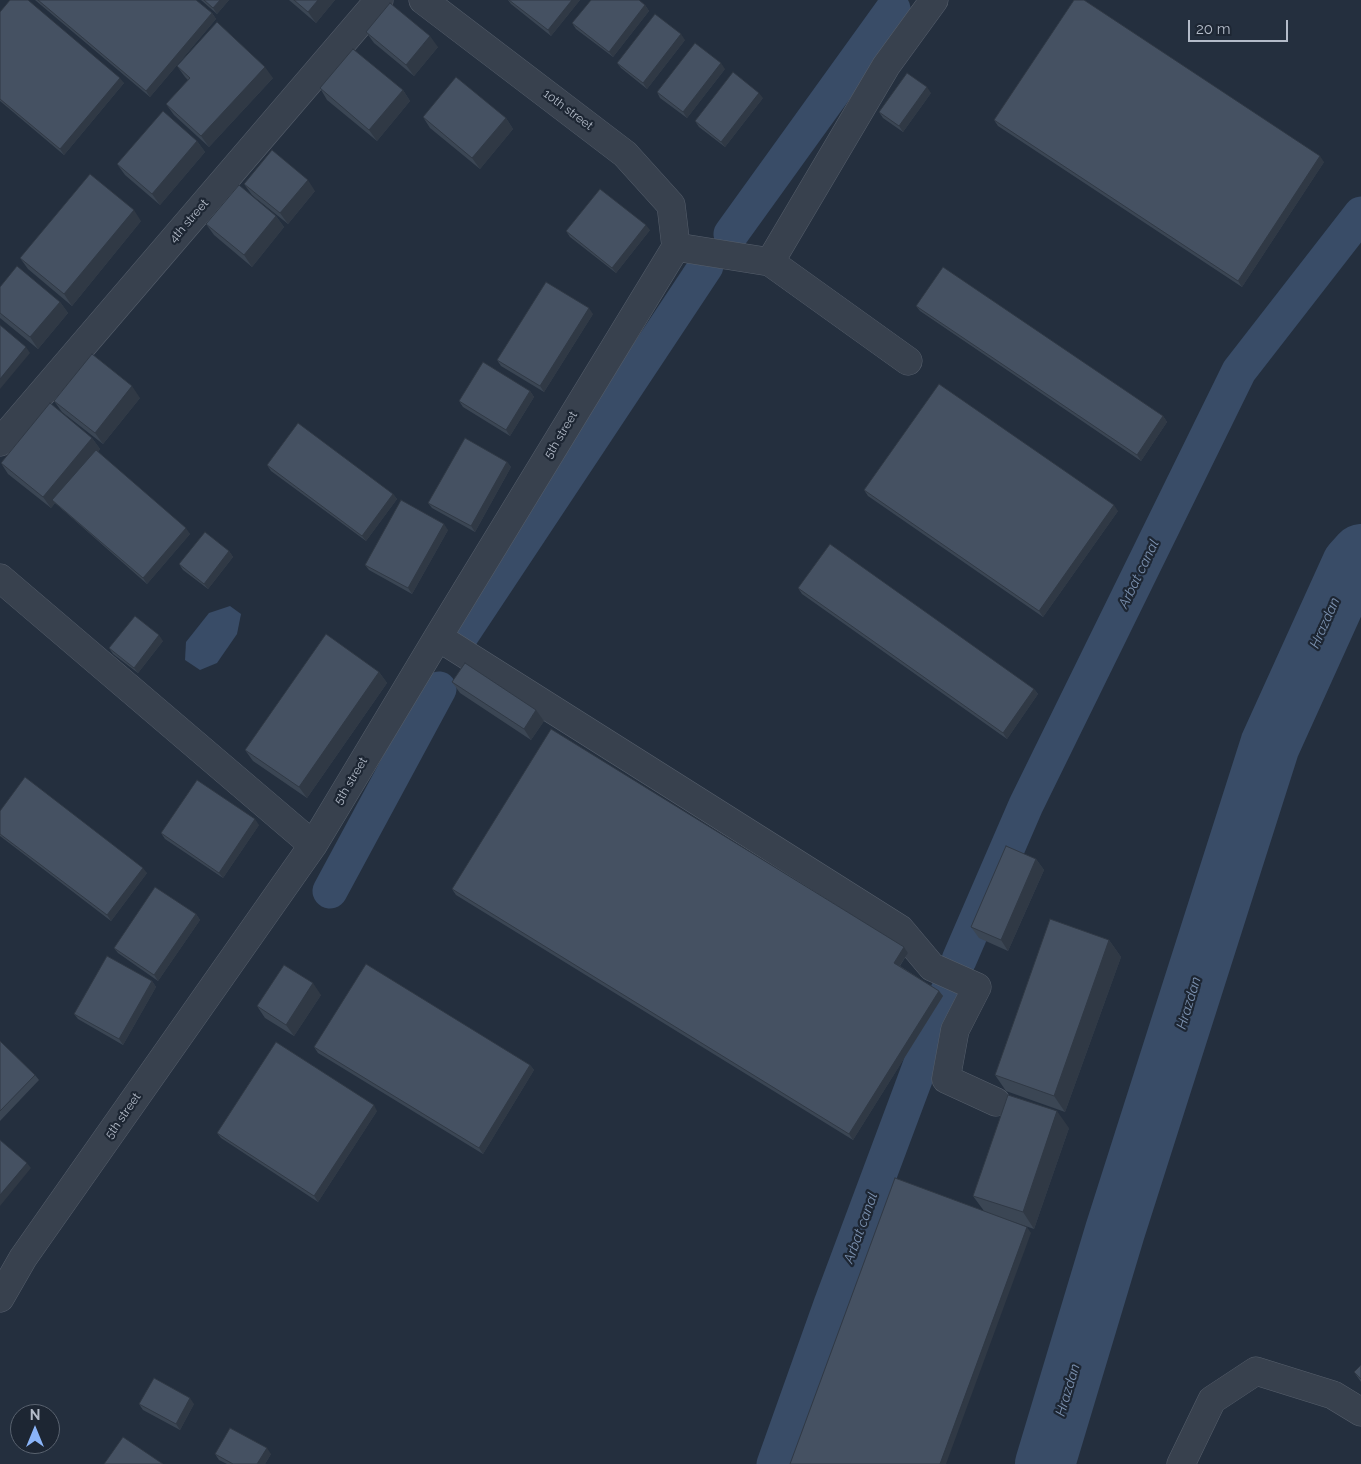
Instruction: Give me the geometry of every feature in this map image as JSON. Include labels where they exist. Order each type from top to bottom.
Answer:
[{"type":"street","name":"4th street","points":[[0,442],[379,0]]},
{"type":"street","name":"10th street","points":[[423,0],[625,154],[671,205],[676,247]]},
{"type":"street","points":[[770,262],[886,66],[934,0]]},
{"type":"street","points":[[676,247],[770,262],[908,361]]},
{"type":"street","name":"5th street","points":[[0,1298],[24,1258],[313,845],[438,636],[676,247]]},
{"type":"street","points":[[0,578],[313,845]]},
{"type":"street","points":[[438,636],[900,929],[932,967],[977,987],[955,1030],[946,1079],[996,1102]]},
{"type":"street","points":[[1181,1464],[1212,1400],[1256,1371],[1333,1395],[1361,1412]]},
{"type":"water","points":[[230,606],[241,614],[237,634],[217,663],[200,670],[185,660],[186,642],[209,613]]},
{"type":"building","points":[[10,0],[28,0],[120,78],[60,149],[0,99],[0,12]]},
{"type":"building","points":[[38,0],[196,0],[212,13],[146,91]]},
{"type":"building","points":[[204,0],[220,0],[213,8]]},
{"type":"building","points":[[294,0],[318,0],[308,12]]},
{"type":"building","points":[[509,0],[572,0],[548,30]]},
{"type":"building","points":[[591,0],[639,0],[645,5],[609,52],[572,23]]},
{"type":"building","points":[[1074,0],[1084,0],[1320,156],[1238,281],[994,120]]},
{"type":"building","points":[[390,3],[430,36],[406,65],[366,32]]},
{"type":"building","points":[[655,14],[681,34],[643,83],[617,63]]},
{"type":"building","points":[[217,22],[265,67],[201,136],[166,104],[190,78],[177,66]]},
{"type":"building","points":[[695,43],[721,63],[683,112],[657,92]]},
{"type":"building","points":[[353,49],[403,90],[369,130],[320,88]]},
{"type":"building","points":[[733,72],[759,93],[721,142],[695,121]]},
{"type":"building","points":[[907,73],[927,87],[899,126],[879,112]]},
{"type":"building","points":[[456,77],[506,118],[472,158],[423,117]]},
{"type":"building","points":[[163,111],[197,141],[152,194],[117,164]]},
{"type":"building","points":[[272,150],[308,180],[280,213],[244,184]]},
{"type":"building","points":[[90,174],[134,210],[64,294],[20,258]]},
{"type":"building","points":[[239,185],[276,216],[244,255],[206,224]]},
{"type":"building","points":[[600,189],[646,225],[612,268],[566,231]]},
{"type":"building","points":[[17,266],[60,302],[30,337],[0,313],[0,287]]},
{"type":"building","points":[[943,267],[1163,416],[1137,455],[916,306]]},
{"type":"building","points":[[546,282],[589,308],[540,386],[497,360]]},
{"type":"building","points":[[0,325],[26,347],[0,379]]},
{"type":"building","points":[[92,354],[132,386],[95,433],[54,401]]},
{"type":"building","points":[[483,362],[530,391],[506,430],[459,401]]},
{"type":"building","points":[[939,384],[1114,505],[1039,611],[864,490]]},
{"type":"building","points":[[50,403],[92,438],[43,497],[1,463]]},
{"type":"building","points":[[298,423],[393,494],[362,536],[267,465]]},
{"type":"building","points":[[465,438],[507,462],[471,526],[428,503]]},
{"type":"building","points":[[96,450],[186,528],[143,578],[52,500]]},
{"type":"building","points":[[401,500],[444,524],[408,588],[365,565]]},
{"type":"building","points":[[205,532],[229,551],[204,584],[179,564]]},
{"type":"building","points":[[830,544],[1034,689],[1003,733],[798,588]]},
{"type":"building","points":[[135,616],[159,635],[134,668],[109,648]]},
{"type":"building","points":[[326,634],[379,672],[299,787],[245,750]]},
{"type":"building","points":[[465,663],[536,710],[524,729],[452,682]]},
{"type":"building","points":[[551,729],[904,947],[894,963],[939,991],[849,1134],[452,889]]},
{"type":"building","points":[[25,777],[143,868],[107,915],[0,834],[0,811]]},
{"type":"building","points":[[197,780],[255,819],[219,873],[161,833]]},
{"type":"building","points":[[1006,846],[1036,859],[1001,940],[971,927]]},
{"type":"building","points":[[155,887],[196,914],[154,975],[114,948]]},
{"type":"building","points":[[1050,919],[1109,940],[1054,1096],[995,1075]]},
{"type":"building","points":[[107,956],[152,981],[119,1039],[74,1014]]},
{"type":"building","points":[[366,964],[530,1065],[479,1148],[314,1047]]},
{"type":"building","points":[[284,965],[313,983],[286,1025],[257,1006]]},
{"type":"building","points":[[0,1041],[35,1075],[0,1111]]},
{"type":"building","points":[[276,1042],[374,1105],[314,1196],[217,1133]]},
{"type":"building","points":[[1008,1095],[1057,1111],[1023,1212],[973,1196]]},
{"type":"building","points":[[0,1140],[27,1163],[0,1195]]},
{"type":"building","points":[[895,1178],[1027,1227],[940,1464],[790,1464]]},
{"type":"building","points":[[1361,1365],[1361,1379],[1354,1372]]},
{"type":"building","points":[[154,1378],[190,1398],[176,1424],[139,1404]]},
{"type":"building","points":[[230,1428],[267,1448],[257,1464],[233,1464],[215,1454]]},
{"type":"building","points":[[123,1437],[163,1464],[104,1464]]},
{"type":"waterway","points":[[731,234],[893,9]]},
{"type":"waterway","name":"Arbat canal","points":[[959,960],[1026,805],[1239,371],[1361,214]]},
{"type":"waterway","points":[[460,637],[706,266]]},
{"type":"waterway","name":"Hrazdan","points":[[1045,1464],[1115,1231],[1270,745],[1352,564],[1361,554]]},
{"type":"waterway","points":[[330,891],[439,689]]},
{"type":"waterway","name":"Arbat canal","points":[[774,1464],[831,1304],[948,991]]}]
